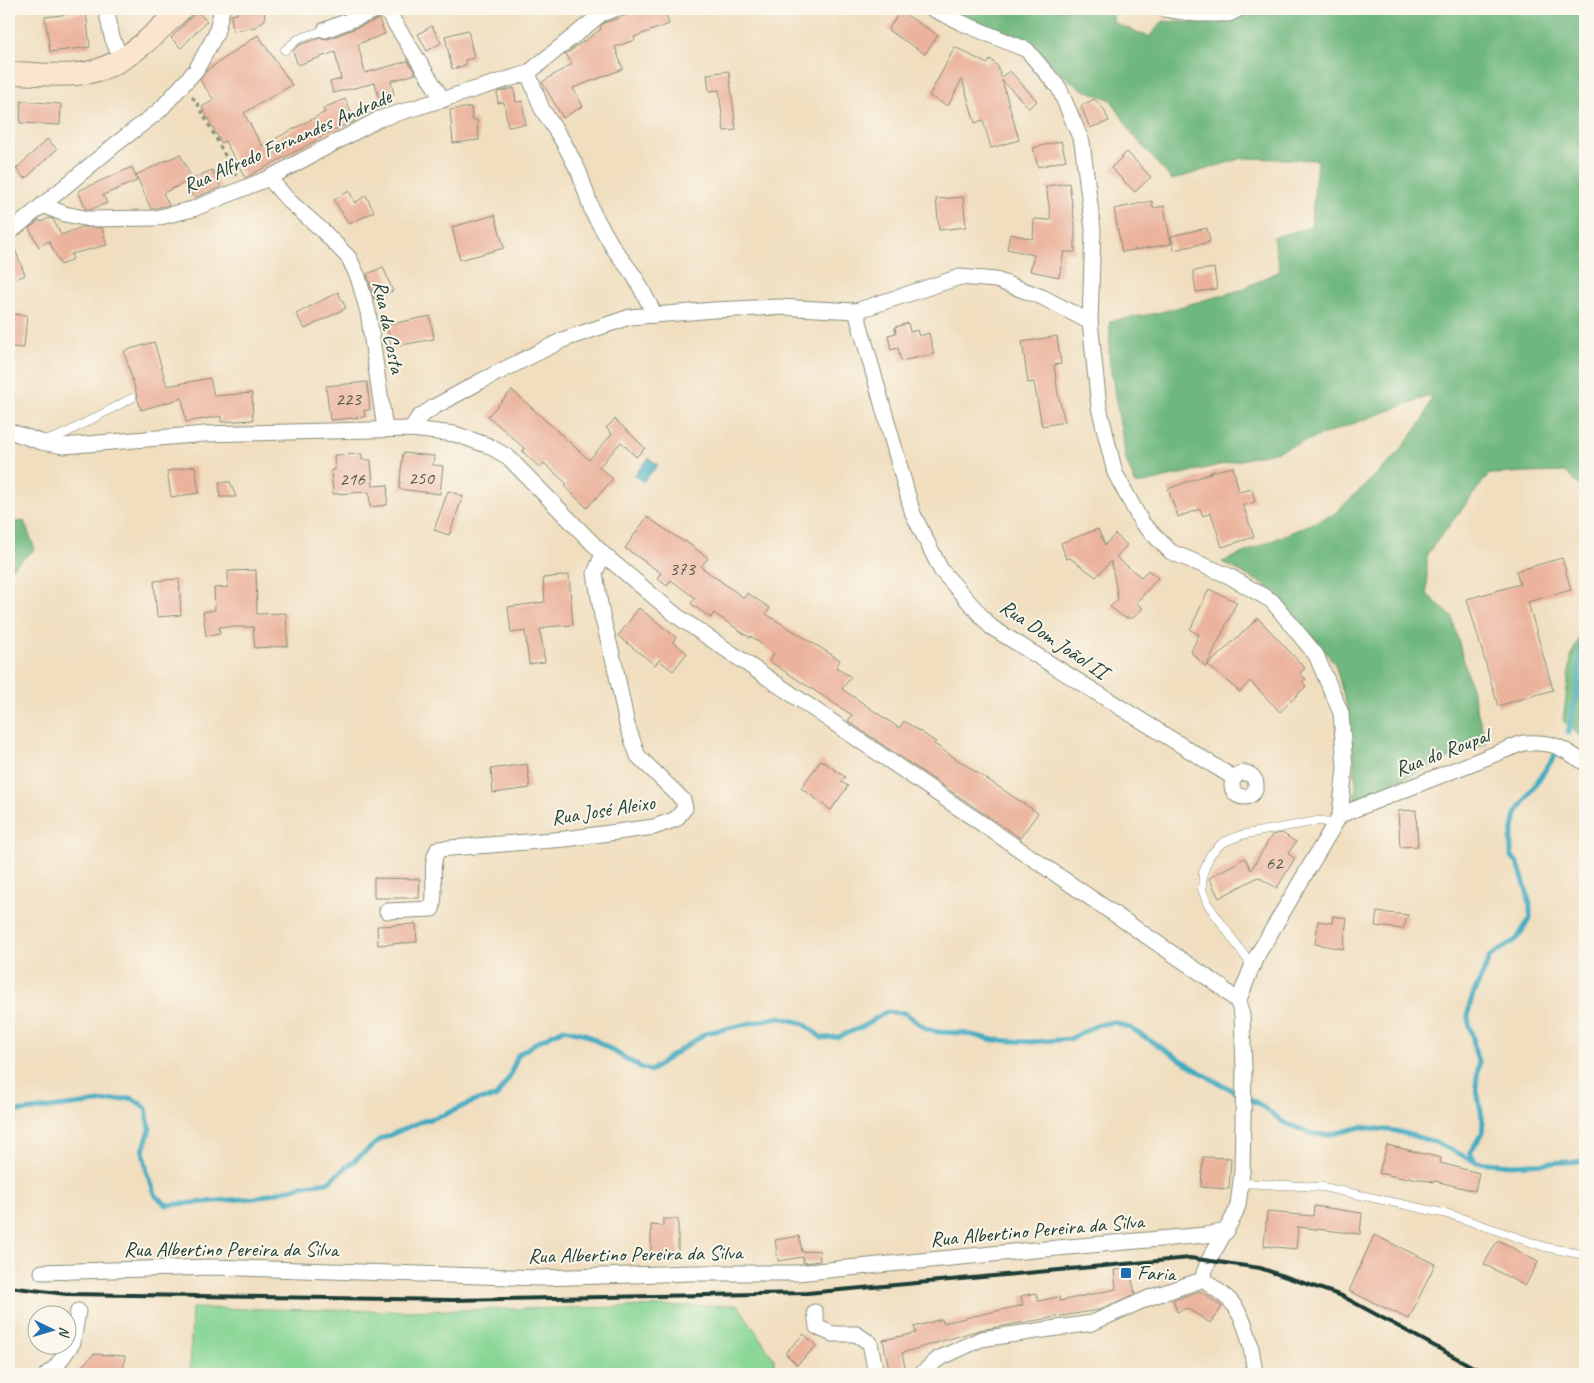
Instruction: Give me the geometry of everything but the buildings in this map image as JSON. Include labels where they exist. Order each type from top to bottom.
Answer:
[{"type":"main road","points":[[9,73],[75,74],[101,69],[121,60],[155,34],[181,9]]},
{"type":"street","points":[[106,9],[112,37],[121,60]]},
{"type":"street","points":[[9,234],[116,144],[159,111],[196,70],[216,34],[222,9]]},
{"type":"street","points":[[325,30],[379,9]]},
{"type":"street","points":[[386,9],[444,100]]},
{"type":"street","points":[[933,9],[1027,50],[1059,88],[1082,142],[1093,229],[1090,322],[1099,407],[1115,473],[1142,523],[1171,552],[1226,576],[1272,601],[1316,655],[1340,713],[1345,768],[1338,821],[1288,900],[1252,966],[1238,1002]]},
{"type":"street","points":[[1164,9],[1197,14],[1229,14],[1239,9]]},
{"type":"street","name":"Rua Alfredo Fernandes Andrade","points":[[42,205],[64,214],[89,218],[156,218],[193,209],[268,178],[379,119],[528,73],[606,11]]},
{"type":"street","points":[[528,73],[542,109],[564,143],[579,172],[593,213],[614,249],[635,277],[655,315]]},
{"type":"street","name":"Rua da Costa","points":[[268,178],[288,200],[323,231],[349,258],[368,312],[385,429]]},
{"type":"street","points":[[411,429],[418,418],[434,407],[481,381],[565,339],[630,317],[778,307],[856,312],[960,277],[996,280],[1042,297],[1090,322]]},
{"type":"street","name":"Rua Dom Joãol II","points":[[856,312],[913,514],[941,570],[991,627],[1234,778]]},
{"type":"street","points":[[9,431],[41,442],[64,446],[205,434],[411,429],[455,434],[489,446],[508,457],[603,554],[676,616],[1220,986],[1238,1002],[1242,1015],[1244,1067],[1241,1183],[1238,1205],[1227,1230],[1206,1267],[1205,1279]]},
{"type":"street","name":"Rua José Aleixo","points":[[387,911],[432,910],[434,901],[434,857],[438,849],[565,839],[654,827],[676,819],[685,808],[683,800],[638,756],[627,724],[602,616],[595,573],[603,554]]},
{"type":"street","name":"Rua do Roupal","points":[[1338,821],[1523,743],[1542,742],[1561,747],[1585,763]]},
{"type":"street","name":"Rua Albertino Pereira da Silva","points":[[42,1272],[213,1267],[541,1278],[691,1273],[797,1273],[1205,1235],[1227,1230]]},
{"type":"street","points":[[921,1374],[938,1359],[982,1339],[1092,1323],[1151,1297],[1205,1279]]},
{"type":"street","points":[[1205,1279],[1232,1303],[1239,1314],[1248,1337],[1255,1374]]},
{"type":"street","points":[[815,1312],[817,1327],[832,1334],[856,1334],[870,1343],[876,1374]]},
{"type":"street","points":[[47,1374],[56,1367],[63,1356]]},
{"type":"lane","points":[[285,50],[298,39],[325,30]]},
{"type":"lane","points":[[41,442],[64,434],[132,398]]},
{"type":"lane","points":[[1252,966],[1208,903],[1202,888],[1203,872],[1210,855],[1222,843],[1241,835],[1317,821],[1338,821]]},
{"type":"lane","points":[[1241,1183],[1323,1187],[1452,1215],[1546,1248],[1585,1255]]},
{"type":"path","points":[[179,88],[196,100],[242,188]]},
{"type":"green space","points":[[943,9],[1114,9],[1113,22],[1149,37],[1163,21],[1219,24],[1259,9],[1585,9],[1585,491],[1565,472],[1489,474],[1427,554],[1427,594],[1452,617],[1486,743],[1402,779],[1354,804],[1356,787],[1353,746],[1346,704],[1335,664],[1305,627],[1265,585],[1222,562],[1334,514],[1395,457],[1424,419],[1432,395],[1278,451],[1136,485],[1126,460],[1109,359],[1110,321],[1158,313],[1240,290],[1280,271],[1273,237],[1311,227],[1317,160],[1242,158],[1172,180],[1133,135],[1111,100],[1082,89],[1061,74],[1038,50],[1012,41]]},
{"type":"green space","points":[[24,521],[35,549],[9,570],[9,523]]},
{"type":"green space","points":[[1585,624],[1585,741],[1563,721],[1571,657]]},
{"type":"green space","points":[[738,1305],[774,1359],[774,1374],[190,1374],[192,1308],[401,1311]]},
{"type":"water","points":[[649,458],[658,465],[643,482],[634,475]]},
{"type":"waterway","points":[[1568,733],[1578,687],[1581,650],[1585,641]]},
{"type":"waterway","points":[[1476,1162],[1470,1152],[1482,1134],[1483,1122],[1476,1085],[1479,1062],[1475,1054],[1469,1022],[1469,1008],[1489,957],[1517,939],[1530,918],[1530,904],[1526,888],[1518,864],[1511,855],[1511,840],[1516,814],[1559,749]]},
{"type":"waterway","points":[[9,1111],[24,1111],[132,1098],[146,1108],[150,1129],[143,1151],[147,1173],[156,1196],[167,1205],[255,1198],[305,1185],[328,1182],[381,1139],[477,1100],[496,1097],[509,1078],[518,1055],[537,1042],[564,1029],[585,1034],[640,1067],[651,1071],[706,1033],[779,1017],[803,1023],[822,1038],[838,1037],[862,1027],[886,1012],[905,1013],[926,1029],[939,1032],[963,1033],[994,1040],[1032,1042],[1070,1039],[1097,1025],[1114,1022],[1132,1029],[1213,1080],[1259,1104],[1283,1122],[1312,1134],[1328,1135],[1361,1127],[1396,1131],[1435,1142],[1476,1162],[1512,1165],[1585,1161]]},
{"type":"railway","points":[[9,1287],[66,1294],[453,1300],[807,1293],[1190,1258],[1260,1268],[1342,1296],[1486,1374]]},
{"type":"place","name":"Faria","points":[[1126,1273]]}]
